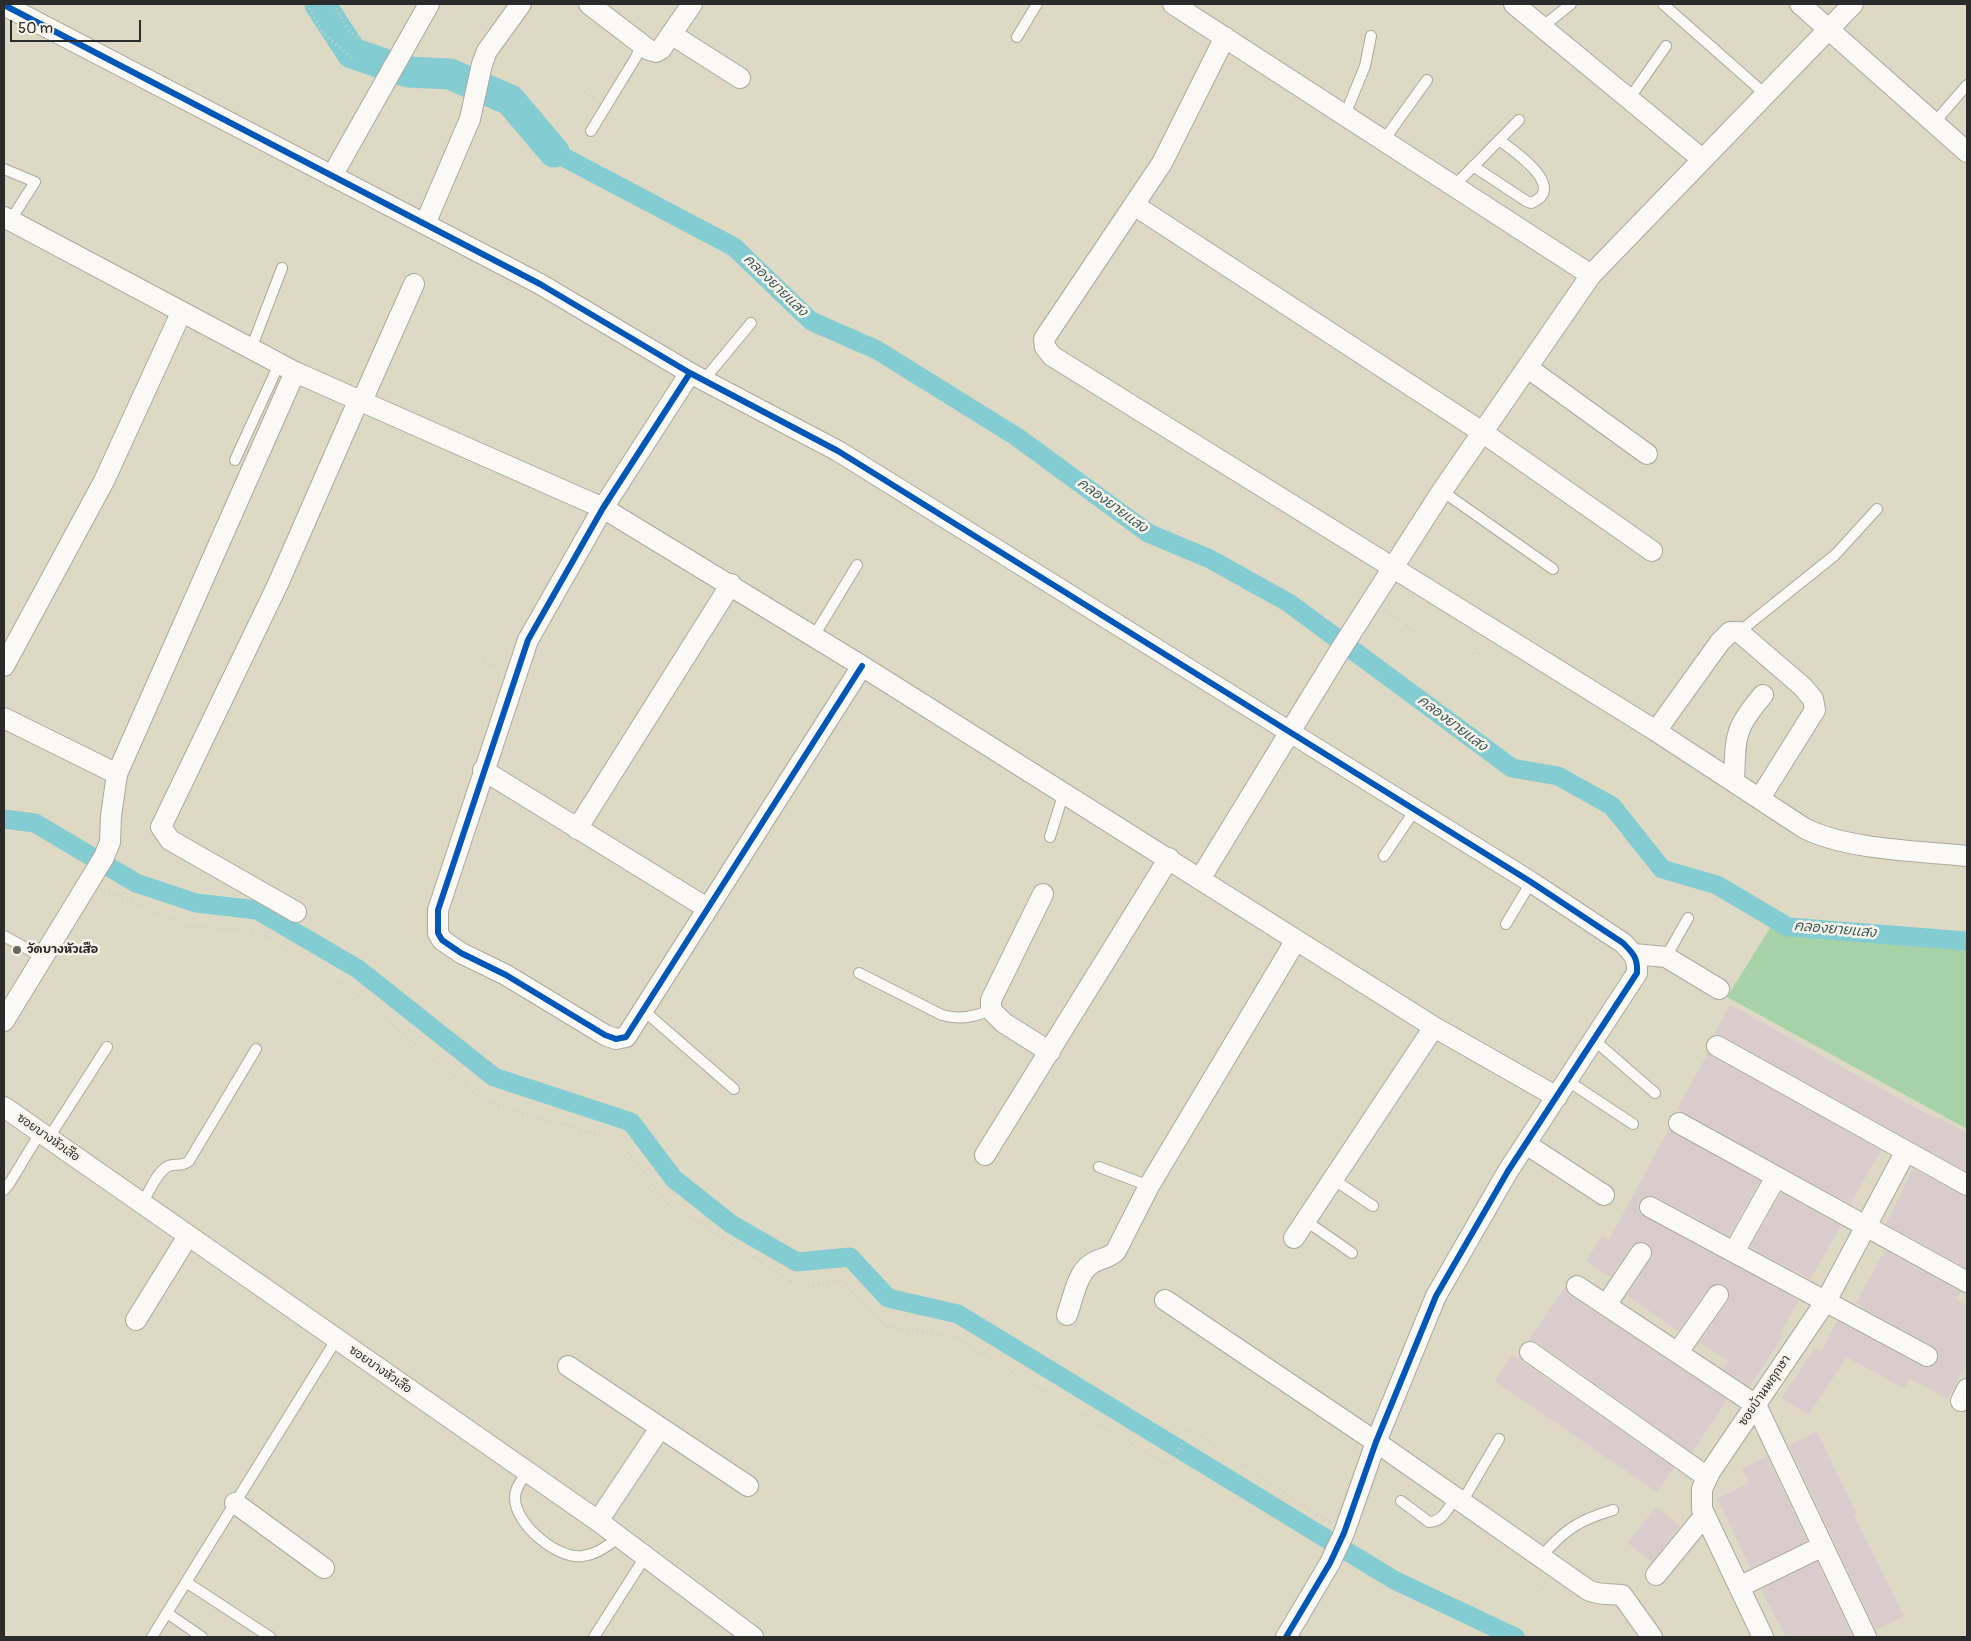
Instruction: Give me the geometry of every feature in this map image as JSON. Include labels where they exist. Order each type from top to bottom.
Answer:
[{"type":"street","points":[[4,4],[540,284],[697,377],[838,450],[1531,882],[1623,943],[1634,954],[1638,962],[1637,973],[1508,1171],[1436,1296],[1376,1442],[1344,1533],[1330,1562],[1286,1637]]},
{"type":"street","points":[[332,176],[429,4]]},
{"type":"street","points":[[425,224],[470,119],[480,73],[487,52],[521,4]]},
{"type":"street","points":[[588,4],[649,50],[656,52],[692,4]]},
{"type":"street","points":[[1173,4],[1590,274]]},
{"type":"street","points":[[1514,4],[1702,159]]},
{"type":"street","points":[[1800,4],[1967,152]]},
{"type":"street","points":[[1200,879],[1337,655],[1442,491],[1528,368],[1590,274],[1853,4]]},
{"type":"street","points":[[671,34],[740,78]]},
{"type":"street","points":[[1225,37],[1162,163],[1044,339],[1045,348],[1052,356],[1393,570],[1656,730],[1804,828],[1823,838],[1967,856]]},
{"type":"street","points":[[1134,204],[1482,432],[1652,551]]},
{"type":"street","points":[[7,219],[287,368],[603,508],[731,584],[1169,858],[1434,1027],[1562,1089]]},
{"type":"street","points":[[296,912],[170,840],[161,827],[278,584],[414,284]]},
{"type":"street","points":[[4,666],[104,481],[181,313]]},
{"type":"street","points":[[4,1021],[42,957],[90,883],[104,857],[110,842],[110,816],[117,774],[287,368]]},
{"type":"street","points":[[1528,368],[1647,454]]},
{"type":"street","points":[[697,377],[603,508],[528,640],[483,770],[438,910],[438,933],[442,940],[461,953],[506,975],[616,1040],[626,1037],[862,666]]},
{"type":"street","points":[[577,829],[731,584]]},
{"type":"street","points":[[1656,730],[1720,642],[1730,632],[1739,632],[1803,687],[1813,699],[1815,710],[1760,798]]},
{"type":"street","points":[[1734,781],[1736,738],[1739,727],[1744,716],[1763,695]]},
{"type":"street","points":[[4,718],[117,774]]},
{"type":"street","points":[[483,770],[707,908]]},
{"type":"street","points":[[984,1155],[1050,1052],[1169,858]]},
{"type":"street","points":[[1043,894],[991,1000],[991,1010],[1004,1023],[1050,1052]]},
{"type":"street","points":[[1067,1314],[1082,1273],[1089,1265],[1112,1255],[1116,1251],[1149,1186],[1296,940]]},
{"type":"street","points":[[1634,954],[1666,957],[1718,990]]},
{"type":"street","points":[[1294,1238],[1434,1027]]},
{"type":"street","points":[[1717,1046],[1967,1185]]},
{"type":"street","name":"ซอยบางหัวเสือ","points":[[4,1107],[598,1521],[753,1637]]},
{"type":"street","points":[[1679,1123],[1967,1282]]},
{"type":"street","points":[[1526,1144],[1604,1194]]},
{"type":"street","name":"ซอยบ้านพฤกษา","points":[[1763,1637],[1705,1515],[1700,1495],[1707,1477],[1826,1301],[1906,1151]]},
{"type":"street","points":[[1734,1252],[1776,1177]]},
{"type":"street","points":[[1650,1207],[1927,1356]]},
{"type":"street","points":[[136,1320],[188,1236]]},
{"type":"street","points":[[1606,1305],[1641,1253]]},
{"type":"street","points":[[1577,1286],[1756,1404],[1866,1637]]},
{"type":"street","points":[[1678,1352],[1718,1295]]},
{"type":"street","points":[[1165,1300],[1376,1442],[1595,1594],[1622,1595],[1652,1637]]},
{"type":"street","points":[[1530,1352],[1707,1477]]},
{"type":"street","points":[[568,1366],[748,1486]]},
{"type":"street","points":[[598,1521],[660,1428]]},
{"type":"street","points":[[235,1502],[324,1568]]},
{"type":"street","points":[[1656,1575],[1705,1515]]},
{"type":"street","points":[[1739,1587],[1823,1546]]},
{"type":"lane","points":[[1017,37],[1037,4]]},
{"type":"lane","points":[[1542,27],[1571,4]]},
{"type":"lane","points":[[1663,4],[1770,88]]},
{"type":"lane","points":[[1344,115],[1364,66],[1371,36]]},
{"type":"lane","points":[[591,131],[636,57],[642,43]]},
{"type":"lane","points":[[1629,99],[1666,46]]},
{"type":"lane","points":[[1384,140],[1426,80]]},
{"type":"lane","points":[[1934,123],[1967,85]]},
{"type":"lane","points":[[1454,186],[1519,120]]},
{"type":"lane","points":[[1473,166],[1526,202],[1536,201],[1543,188],[1538,170],[1500,140]]},
{"type":"lane","points":[[4,169],[35,182],[7,219]]},
{"type":"lane","points":[[251,349],[282,268]]},
{"type":"lane","points":[[697,377],[751,323]]},
{"type":"lane","points":[[235,460],[287,368]]},
{"type":"lane","points":[[1442,491],[1553,569]]},
{"type":"lane","points":[[1739,632],[1835,555],[1877,509]]},
{"type":"lane","points":[[814,636],[857,565]]},
{"type":"lane","points":[[1050,837],[1064,792]]},
{"type":"lane","points":[[1384,856],[1415,810]]},
{"type":"lane","points":[[1506,924],[1531,882]]},
{"type":"lane","points":[[1666,957],[1688,918]]},
{"type":"lane","points":[[4,936],[42,957]]},
{"type":"lane","points":[[859,973],[949,1016],[971,1018],[991,1010]]},
{"type":"lane","points":[[644,1010],[734,1089]]},
{"type":"lane","points":[[1594,1040],[1655,1093]]},
{"type":"lane","points":[[4,1190],[107,1047]]},
{"type":"lane","points":[[142,1203],[164,1169],[171,1165],[180,1166],[188,1161],[256,1049]]},
{"type":"lane","points":[[1562,1089],[1633,1124]]},
{"type":"lane","points":[[1099,1167],[1149,1186]]},
{"type":"lane","points":[[1333,1179],[1373,1206]]},
{"type":"lane","points":[[1306,1221],[1352,1253]]},
{"type":"lane","points":[[152,1637],[336,1340]]},
{"type":"lane","points":[[1402,1501],[1430,1522],[1440,1520],[1458,1500],[1499,1439]]},
{"type":"lane","points":[[527,1472],[516,1489],[515,1500],[520,1516],[532,1533],[568,1555],[582,1557],[596,1553],[620,1537]]},
{"type":"lane","points":[[1541,1557],[1557,1538],[1572,1526],[1613,1510]]},
{"type":"lane","points":[[594,1637],[645,1557]]},
{"type":"lane","points":[[186,1582],[270,1637]]},
{"type":"lane","points":[[167,1613],[202,1637]]},
{"type":"path","points":[[307,4],[322,32],[353,59]]},
{"type":"path","points":[[334,4],[349,30],[358,38]]},
{"type":"path","points":[[572,84],[606,107]]},
{"type":"path","points":[[1373,601],[1418,634]]},
{"type":"path","points":[[90,883],[187,926],[259,932],[357,994],[483,1101],[619,1141],[665,1201],[801,1288],[842,1280],[885,1326],[955,1337],[1170,1467],[1190,1429],[1344,1533]]},
{"type":"green space","points":[[1770,928],[1967,950],[1967,1129],[1727,997]]},
{"type":"building","points":[[1730,1005],[1936,1119],[1937,1117],[1967,1133],[1967,1172],[1715,1032]]},
{"type":"building","points":[[1708,1053],[1881,1150],[1850,1204],[1679,1111],[1678,1108]]},
{"type":"building","points":[[1669,1129],[1760,1181],[1729,1236],[1655,1196],[1644,1197],[1640,1201],[1638,1207],[1640,1214],[1799,1300],[1780,1334],[1783,1336],[1750,1386],[1723,1369],[1729,1362],[1700,1342],[1728,1301],[1730,1296],[1725,1286],[1719,1283],[1709,1288],[1678,1331],[1627,1295],[1651,1259],[1652,1248],[1648,1243],[1641,1241],[1631,1246],[1610,1277],[1586,1261],[1602,1236],[1609,1240]]},
{"type":"building","points":[[1913,1169],[1967,1197],[1967,1269],[1886,1224]]},
{"type":"building","points":[[1781,1193],[1841,1226],[1810,1279],[1750,1247]]},
{"type":"building","points":[[1885,1250],[1961,1292],[1957,1300],[1967,1306],[1967,1364],[1947,1399],[1910,1378],[1904,1388],[1847,1357],[1808,1415],[1782,1398],[1815,1348],[1821,1352],[1837,1321],[1921,1366],[1933,1366],[1938,1361],[1937,1350],[1933,1346],[1856,1304]]},
{"type":"building","points":[[1565,1287],[1570,1296],[1727,1400],[1692,1452],[1537,1342],[1529,1340]]},
{"type":"building","points":[[1512,1355],[1517,1359],[1519,1356],[1523,1362],[1674,1468],[1657,1492],[1495,1381]]},
{"type":"building","points":[[1817,1432],[1857,1514],[1854,1515],[1904,1616],[1876,1630],[1789,1446]]},
{"type":"building","points":[[1767,1456],[1807,1541],[1751,1568],[1717,1499],[1749,1483],[1742,1469]]},
{"type":"building","points":[[1656,1507],[1680,1526],[1652,1562],[1628,1543]]},
{"type":"building","points":[[1817,1562],[1853,1637],[1786,1637],[1761,1589]]},
{"type":"waterway","name":"คลองยายแสง","points":[[320,4],[352,53],[408,72],[450,74],[510,100],[554,152]]},
{"type":"waterway","name":"คลองยายแสง","points":[[554,152],[734,247],[811,321],[877,350],[1017,437],[1148,533],[1210,559],[1289,603],[1512,768],[1558,776],[1612,806],[1662,869],[1717,885],[1788,927],[1967,941]]},
{"type":"waterway","points":[[4,819],[35,823],[136,883],[196,903],[257,910],[358,969],[494,1077],[631,1122],[674,1179],[731,1224],[797,1262],[850,1257],[888,1298],[958,1314],[1394,1580],[1515,1637]]},
{"type":"cycle path","points":[[4,5],[540,284],[690,373],[838,451],[1531,882],[1623,943],[1632,953],[1637,963],[1637,973],[1508,1171],[1436,1296],[1376,1442],[1344,1533],[1330,1563],[1286,1637]]},
{"type":"cycle path","points":[[690,373],[603,508],[528,640],[438,910],[438,933],[442,940],[461,953],[506,975],[605,1035],[616,1039],[626,1037],[862,666]]},
{"type":"place","name":"วัดบางหัวเสือ","points":[[17,950]]}]
